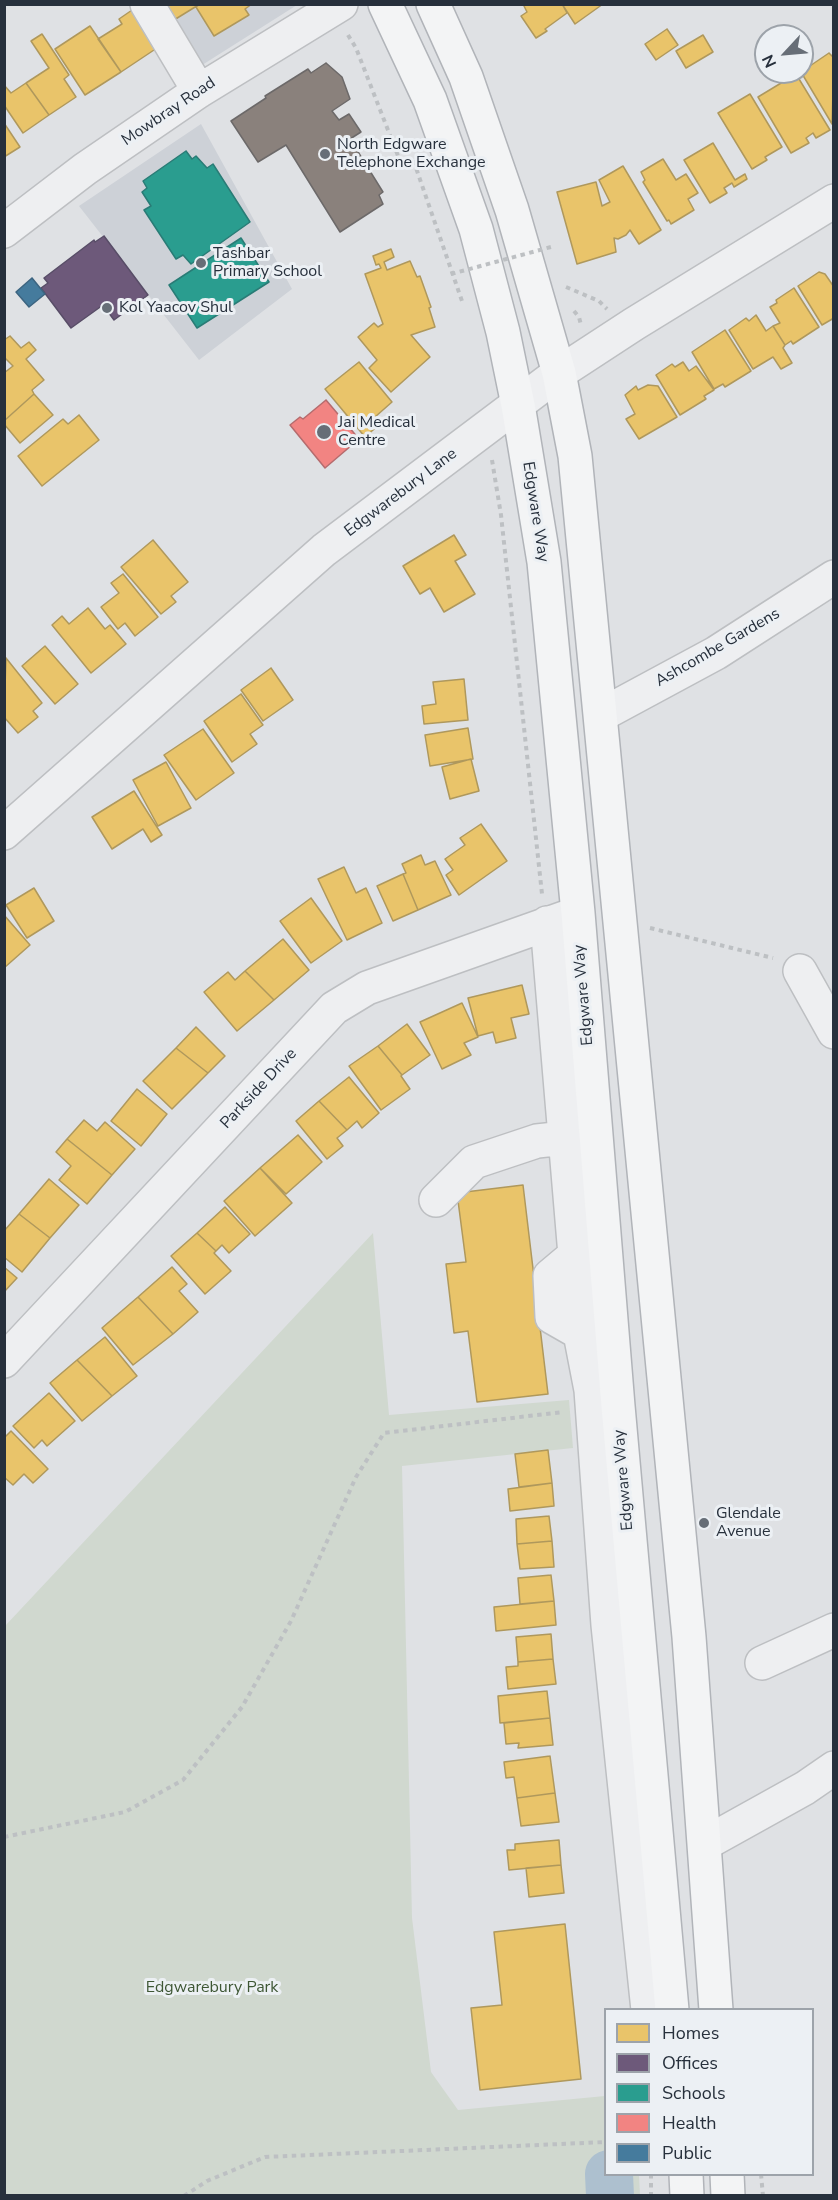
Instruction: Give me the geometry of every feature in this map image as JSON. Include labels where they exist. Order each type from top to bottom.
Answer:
[{"type":"highway","name":"Edgware Way","points":[[385,4],[430,100],[476,229],[503,332],[518,405],[544,562],[562,918],[617,1394],[672,2008]]},
{"type":"highway","points":[[433,4],[466,77],[512,210],[559,373],[575,456],[689,1637],[706,1843],[716,2008]]},
{"type":"highway","points":[[686,2176],[687,2196]]},
{"type":"highway","points":[[727,2176],[728,2196]]},
{"type":"street","points":[[147,4],[199,91]]},
{"type":"street","name":"Mowbray Road","points":[[4,231],[85,169],[199,91],[335,6]]},
{"type":"street","name":"Edgwarebury Lane","points":[[4,833],[324,550],[559,373],[834,201]]},
{"type":"street","name":"Ashcombe Gardens","points":[[601,715],[716,653],[834,578]]},
{"type":"street","name":"Edgware Way","points":[[562,918],[554,984],[575,1255],[550,1276],[552,1317],[580,1333],[591,1390],[608,1625],[648,2008]]},
{"type":"street","name":"Parkside Drive","points":[[4,1361],[334,1008],[367,988],[562,918]]},
{"type":"street","points":[[800,971],[834,1032]]},
{"type":"street","points":[[436,1200],[474,1162],[537,1141],[565,1138]]},
{"type":"street","points":[[762,1663],[834,1630]]},
{"type":"street","points":[[706,1843],[805,1788],[834,1767]]},
{"type":"path","points":[[356,48],[402,166],[414,162],[451,274],[551,247],[554,257]]},
{"type":"path","points":[[564,286],[599,301]]},
{"type":"path","points":[[493,464],[501,515],[541,885],[562,918]]},
{"type":"path","points":[[646,927],[767,955],[800,971]]},
{"type":"path","points":[[4,1837],[125,1812],[183,1780],[242,1707],[291,1621],[356,1477],[384,1433],[593,1408]]},
{"type":"path","points":[[184,2196],[207,2181],[265,2157],[604,2142]]},
{"type":"path","points":[[651,2176],[651,2196]]},
{"type":"path","points":[[761,2176],[763,2196]]},
{"type":"shaded area","points":[[134,5],[297,5],[180,79]]},
{"type":"shaded area","name":"Tashbar Primary School","points":[[201,124],[292,289],[199,360],[79,206]]},
{"type":"green space","name":"Edgwarebury Park","points":[[373,1233],[389,1415],[569,1400],[573,1448],[402,1466],[412,1918],[431,2072],[458,2110],[604,2096],[604,2176],[639,2176],[640,2195],[5,2195],[5,1626]]},
{"type":"building: Homes","points":[[165,4],[200,4],[174,20]]},
{"type":"building: Homes","points":[[200,4],[252,4],[245,9],[249,15],[214,36],[196,7]]},
{"type":"building: Homes","points":[[523,4],[562,4],[567,13],[536,38],[521,16],[527,12]]},
{"type":"building: Homes","points":[[562,4],[603,4],[575,24]]},
{"type":"building: Homes","points":[[135,8],[160,46],[121,72],[98,39],[122,24],[119,19]]},
{"type":"building: Homes","points":[[90,26],[121,72],[85,95],[55,49]]},
{"type":"building: Homes","points":[[667,29],[678,45],[656,60],[645,44]]},
{"type":"building: Homes","points":[[42,34],[69,75],[64,79],[76,97],[49,115],[26,83],[49,68],[31,41]]},
{"type":"building: Homes","points":[[703,35],[713,52],[686,68],[676,51]]},
{"type":"building: Homes","points":[[829,53],[834,58],[832,124],[808,84],[814,84],[814,63]]},
{"type":"building: Homes","points":[[26,83],[49,115],[23,133],[4,105],[4,85],[11,93]]},
{"type":"building: Homes","points":[[779,84],[802,84],[830,130],[816,138],[813,133],[806,138],[809,143],[791,153],[758,97]]},
{"type":"building: Homes","points":[[750,94],[782,147],[765,157],[767,160],[752,169],[718,113]]},
{"type":"building: Homes","points":[[4,123],[20,147],[4,157]]},
{"type":"building: Homes","points":[[713,143],[735,180],[745,174],[747,179],[734,187],[732,183],[724,188],[727,193],[710,203],[684,160]]},
{"type":"building: Homes","points":[[663,159],[676,180],[686,174],[698,193],[688,199],[694,210],[671,224],[643,182],[645,180],[641,172]]},
{"type":"building: Homes","points":[[623,166],[661,230],[639,244],[630,230],[618,239],[614,238],[616,252],[577,264],[557,192],[596,182],[602,206],[610,202],[599,180]]},
{"type":"building: Homes","points":[[391,249],[394,257],[384,262],[387,270],[410,261],[417,277],[420,276],[431,307],[429,308],[435,327],[411,335],[430,357],[391,392],[369,368],[377,360],[358,337],[374,323],[378,327],[383,324],[365,274],[381,268],[379,264],[376,265],[373,256]]},
{"type":"building: Homes","points":[[819,272],[825,274],[834,287],[834,318],[822,325],[798,286]]},
{"type":"building: Homes","points":[[794,288],[819,327],[793,344],[791,341],[785,345],[773,326],[780,323],[770,307]]},
{"type":"building: Homes","points":[[756,315],[766,331],[773,326],[785,345],[783,348],[792,363],[781,369],[773,357],[753,369],[729,330],[746,318],[749,321]]},
{"type":"building: Homes","points":[[725,330],[751,371],[725,387],[723,384],[714,389],[692,352]]},
{"type":"building: Homes","points":[[10,336],[21,348],[29,342],[36,350],[26,359],[44,380],[32,390],[34,394],[4,421],[4,373],[13,366],[4,357],[4,340]]},
{"type":"building: Homes","points":[[359,362],[392,402],[375,417],[380,424],[365,437],[325,389]]},
{"type":"building: Homes","points":[[683,362],[689,371],[696,366],[714,390],[704,396],[706,399],[680,415],[656,375],[672,364],[675,367]]},
{"type":"building: Homes","points":[[648,385],[658,386],[677,417],[639,439],[626,419],[635,414],[625,395],[636,386],[638,390]]},
{"type":"building: Homes","points":[[34,394],[53,415],[20,443],[4,421]]},
{"type":"building: Homes","points":[[79,415],[99,440],[42,486],[18,456],[63,419],[68,424]]},
{"type":"building: Homes","points":[[454,535],[466,555],[455,561],[475,594],[444,612],[430,588],[420,594],[403,566]]},
{"type":"building: Homes","points":[[153,540],[188,582],[171,596],[176,602],[161,614],[121,567]]},
{"type":"building: Homes","points":[[123,574],[158,617],[135,636],[125,623],[118,629],[101,607],[119,593],[111,583]]},
{"type":"building: Homes","points":[[88,608],[105,629],[110,625],[126,644],[91,673],[52,625],[62,616],[69,624]]},
{"type":"building: Homes","points":[[45,646],[78,684],[55,704],[22,666]]},
{"type":"building: Homes","points":[[6,658],[42,703],[33,711],[38,717],[18,733],[4,717]]},
{"type":"building: Homes","points":[[271,668],[293,700],[263,721],[241,690]]},
{"type":"building: Homes","points":[[464,679],[468,720],[424,724],[422,706],[436,704],[433,682]]},
{"type":"building: Homes","points":[[241,694],[263,725],[250,734],[257,744],[232,762],[204,721]]},
{"type":"building: Homes","points":[[468,728],[473,759],[430,766],[425,735]]},
{"type":"building: Homes","points":[[203,729],[234,773],[196,800],[164,755]]},
{"type":"building: Homes","points":[[471,759],[479,791],[450,799],[442,767]]},
{"type":"building: Homes","points":[[166,762],[191,808],[158,826],[133,780]]},
{"type":"building: Homes","points":[[134,791],[162,835],[151,842],[143,829],[112,849],[92,817]]},
{"type":"building: Homes","points":[[481,824],[507,861],[459,895],[446,875],[453,870],[445,859],[465,845],[460,838]]},
{"type":"building: Homes","points":[[421,855],[425,865],[435,861],[451,895],[418,910],[403,874],[406,873],[402,864]]},
{"type":"building: Homes","points":[[344,867],[356,893],[366,888],[382,923],[347,940],[318,879]]},
{"type":"building: Homes","points":[[403,874],[418,910],[393,921],[377,886]]},
{"type":"building: Homes","points":[[34,888],[54,921],[27,938],[6,905]]},
{"type":"building: Homes","points":[[311,898],[342,941],[311,963],[280,921]]},
{"type":"building: Homes","points":[[4,915],[30,945],[4,968]]},
{"type":"building: Homes","points":[[283,939],[309,970],[274,1000],[245,971]]},
{"type":"building: Homes","points":[[245,971],[274,1000],[237,1031],[204,992],[228,972],[235,980]]},
{"type":"building: Homes","points":[[522,985],[529,1014],[511,1018],[516,1038],[496,1043],[493,1032],[478,1036],[468,998]]},
{"type":"building: Homes","points":[[462,1003],[478,1037],[464,1043],[471,1055],[442,1069],[420,1022]]},
{"type":"building: Homes","points":[[407,1024],[430,1055],[402,1075],[378,1046]]},
{"type":"building: Homes","points":[[196,1027],[225,1056],[208,1073],[176,1048]]},
{"type":"building: Homes","points":[[378,1046],[402,1075],[410,1089],[381,1110],[349,1066]]},
{"type":"building: Homes","points":[[176,1048],[208,1073],[172,1109],[143,1081]]},
{"type":"building: Homes","points":[[349,1077],[379,1113],[362,1128],[357,1121],[347,1130],[319,1101]]},
{"type":"building: Homes","points":[[137,1089],[167,1114],[141,1146],[111,1121]]},
{"type":"building: Homes","points":[[319,1101],[347,1130],[337,1138],[343,1146],[327,1159],[296,1121]]},
{"type":"building: Homes","points":[[84,1120],[97,1131],[105,1122],[135,1149],[112,1175],[67,1139]]},
{"type":"building: Homes","points":[[298,1135],[322,1162],[286,1194],[260,1168]]},
{"type":"building: Homes","points":[[67,1139],[112,1175],[87,1204],[59,1180],[71,1166],[56,1152]]},
{"type":"building: Homes","points":[[260,1168],[292,1203],[255,1236],[224,1201]]},
{"type":"building: Homes","points":[[49,1179],[79,1205],[50,1238],[19,1214]]},
{"type":"building: Homes","points":[[523,1185],[548,1394],[477,1402],[468,1331],[454,1333],[446,1264],[466,1262],[457,1193]]},
{"type":"building: Homes","points":[[225,1207],[250,1234],[229,1253],[222,1245],[216,1251],[197,1233]]},
{"type":"building: Homes","points":[[19,1214],[50,1238],[22,1272],[4,1257],[4,1231]]},
{"type":"building: Homes","points":[[197,1233],[216,1251],[214,1253],[231,1271],[205,1294],[171,1256]]},
{"type":"building: Homes","points":[[4,1267],[17,1278],[4,1292]]},
{"type":"building: Homes","points":[[172,1267],[187,1284],[179,1291],[198,1312],[173,1334],[138,1297]]},
{"type":"building: Homes","points":[[138,1297],[173,1334],[133,1365],[102,1328]]},
{"type":"building: Homes","points":[[105,1337],[137,1376],[112,1396],[77,1360]]},
{"type":"building: Homes","points":[[77,1360],[112,1396],[82,1421],[50,1383]]},
{"type":"building: Homes","points":[[49,1393],[75,1421],[47,1446],[42,1440],[34,1448],[13,1426]]},
{"type":"building: Homes","points":[[11,1431],[48,1469],[33,1483],[24,1474],[13,1485],[4,1477],[4,1438]]},
{"type":"building: Homes","points":[[548,1450],[552,1483],[519,1487],[515,1454]]},
{"type":"building: Homes","points":[[552,1483],[554,1506],[510,1511],[508,1489]]},
{"type":"building: Homes","points":[[549,1516],[552,1541],[517,1544],[516,1519]]},
{"type":"building: Homes","points":[[552,1541],[554,1567],[520,1569],[517,1544]]},
{"type":"building: Homes","points":[[551,1575],[554,1601],[520,1604],[518,1578]]},
{"type":"building: Homes","points":[[554,1601],[556,1625],[496,1631],[494,1607]]},
{"type":"building: Homes","points":[[551,1634],[553,1659],[518,1662],[516,1637]]},
{"type":"building: Homes","points":[[553,1659],[556,1684],[508,1689],[506,1667],[518,1666],[518,1662]]},
{"type":"building: Homes","points":[[547,1691],[550,1718],[500,1723],[498,1696]]},
{"type":"building: Homes","points":[[550,1718],[553,1745],[518,1748],[519,1743],[506,1744],[504,1723]]},
{"type":"building: Homes","points":[[550,1756],[555,1793],[517,1798],[514,1777],[506,1778],[504,1762]]},
{"type":"building: Homes","points":[[555,1793],[559,1822],[521,1826],[517,1798]]},
{"type":"building: Homes","points":[[559,1840],[561,1865],[509,1870],[507,1850],[515,1850],[515,1844]]},
{"type":"building: Homes","points":[[561,1865],[564,1893],[529,1897],[526,1868]]},
{"type":"building: Homes","points":[[565,1924],[581,2079],[480,2090],[471,2008],[502,2005],[494,1932]]},
{"type":"building: Offices","points":[[104,236],[148,295],[114,320],[103,305],[71,328],[41,288],[48,283],[44,278],[94,240],[95,242]]},
{"type":"building: Schools","points":[[186,151],[192,159],[196,156],[207,168],[213,164],[250,222],[191,264],[183,255],[176,259],[144,210],[151,206],[142,192],[147,188],[143,181]]},
{"type":"building: Schools","points":[[241,238],[269,282],[197,328],[169,285]]},
{"type":"building: Health","name":"Jai Medical Centre","points":[[326,400],[359,439],[325,468],[290,425],[300,417],[303,419]]},
{"type":"building: Public","points":[[32,278],[45,294],[29,307],[16,292]]},
{"type":"building: Industry","name":"North Edgware Telephone Exchange","points":[[326,63],[342,77],[350,99],[332,111],[339,120],[349,114],[361,132],[350,139],[383,192],[379,195],[383,204],[340,232],[286,145],[258,162],[231,121],[308,69],[311,73]]},
{"type":"waterway","points":[[609,2176],[610,2196]]},
{"type":"place","name":"North Edgware Telephone Exchange","points":[[325,154]]},
{"type":"place","name":"Tashbar Primary School","points":[[201,263]]},
{"type":"place","name":"Kol Yaacov Shul","points":[[107,308]]},
{"type":"place","name":"Jai Medical Centre","points":[[324,432]]},
{"type":"place","name":"Glendale Avenue","points":[[704,1523]]}]
